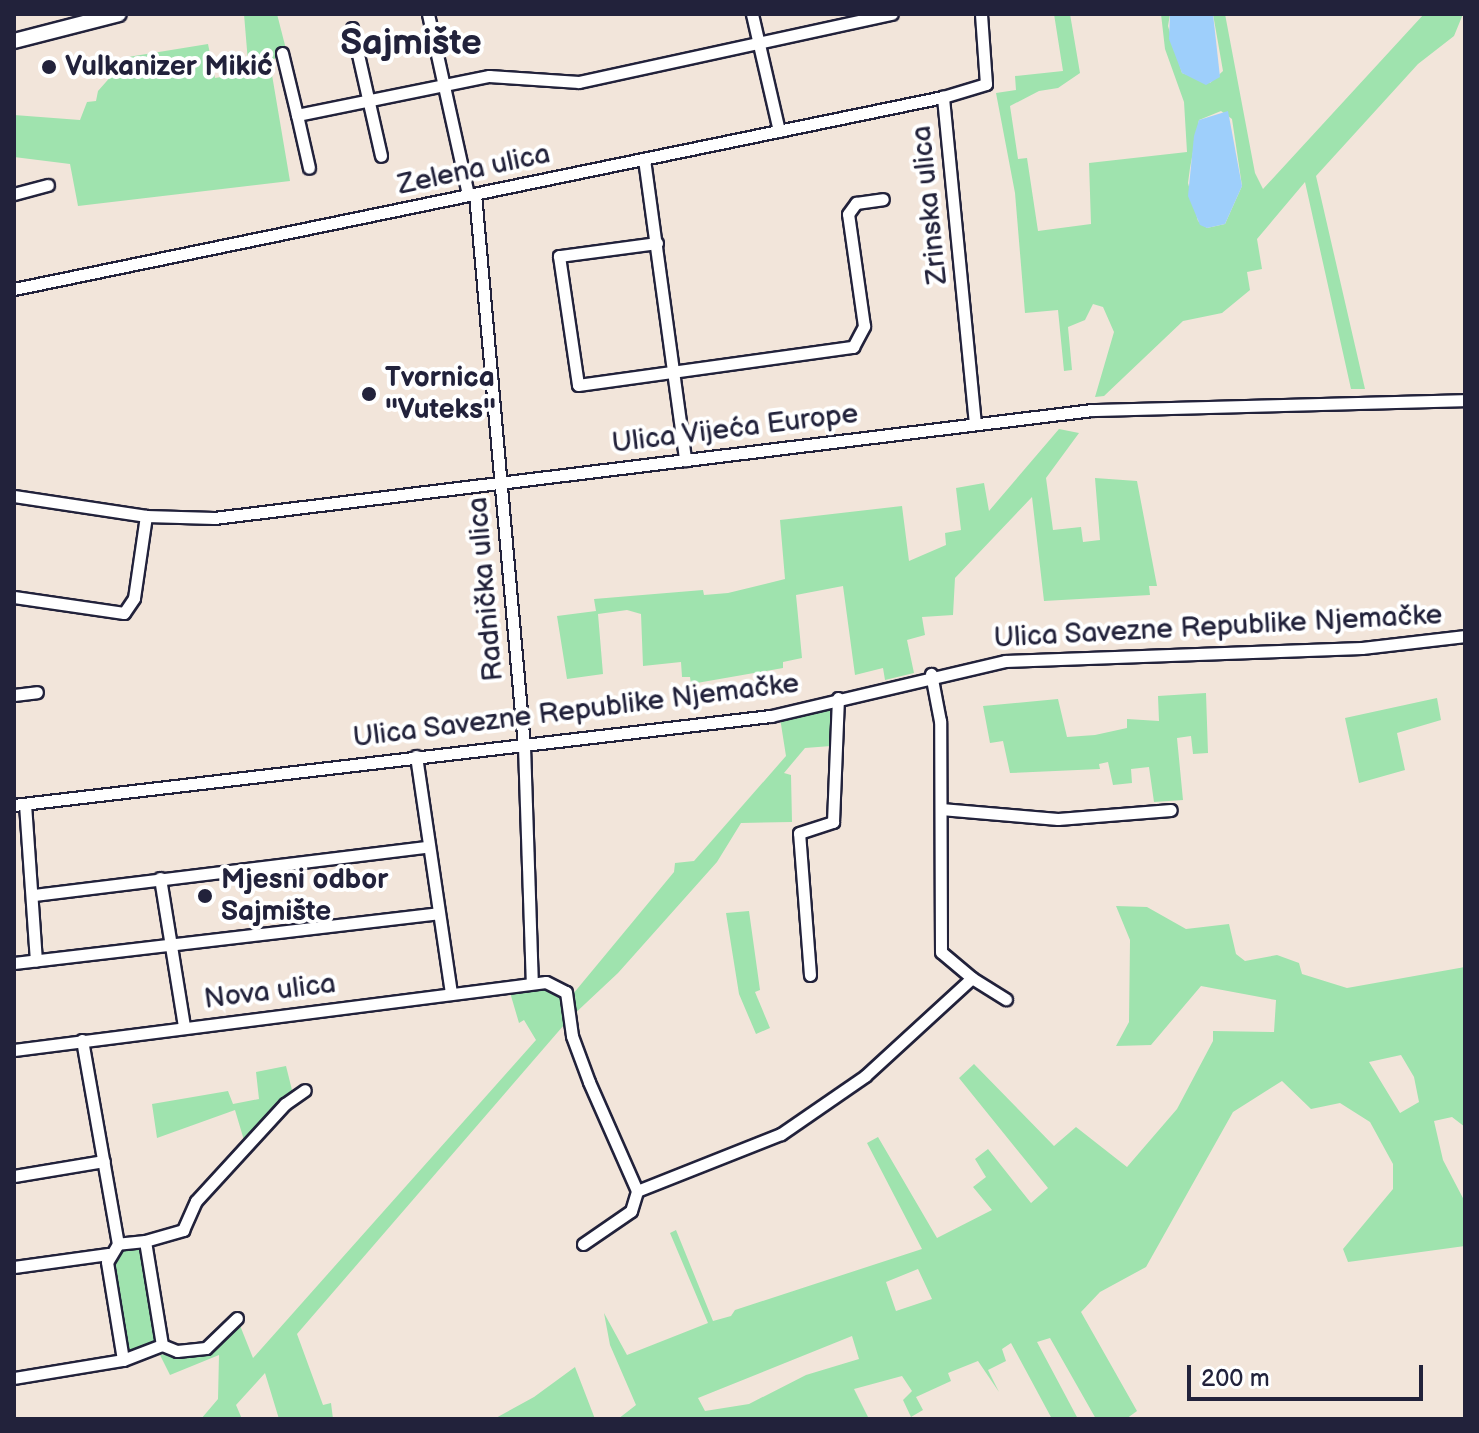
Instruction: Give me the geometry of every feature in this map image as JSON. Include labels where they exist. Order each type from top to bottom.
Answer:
[{"type":"main road","points":[[14,41],[119,14]]},
{"type":"street","name":"Radnička ulica","points":[[428,14],[472,195],[524,746],[532,982]]},
{"type":"street","points":[[752,14],[779,131]]},
{"type":"street","points":[[297,115],[443,82],[489,76],[579,82],[892,14]]},
{"type":"street","name":"Zrinska ulica","points":[[975,424],[943,97],[986,84],[981,14]]},
{"type":"street","points":[[352,28],[381,156]]},
{"type":"street","points":[[282,53],[309,168]]},
{"type":"street","name":"Zelena ulica","points":[[14,289],[943,97]]},
{"type":"street","points":[[644,159],[685,460]]},
{"type":"street","points":[[14,194],[48,185]]},
{"type":"street","points":[[657,243],[559,256],[578,385],[853,347],[864,326],[848,214],[856,203],[883,199]]},
{"type":"street","name":"Ulica Vijeća Europe","points":[[14,496],[146,516],[230,517],[1124,407],[1465,400]]},
{"type":"street","points":[[14,597],[124,613],[134,598],[146,516]]},
{"type":"street","name":"Ulica Savezne Republike Njemačke","points":[[36,961],[34,895],[20,804],[771,716],[931,674],[1041,658],[1362,648],[1465,636]]},
{"type":"street","points":[[931,674],[940,721],[941,952],[972,978],[1006,999]]},
{"type":"street","points":[[14,695],[37,692]]},
{"type":"street","points":[[810,975],[798,839],[802,829],[828,828],[833,822],[838,698]]},
{"type":"street","points":[[416,756],[426,847],[451,993]]},
{"type":"street","points":[[941,809],[1058,819],[1171,810]]},
{"type":"street","points":[[34,895],[426,847]]},
{"type":"street","points":[[160,878],[174,943],[184,1026]]},
{"type":"street","points":[[14,963],[438,913]]},
{"type":"street","points":[[583,1244],[631,1211],[640,1189],[806,1121],[925,1026],[972,978]]},
{"type":"street","points":[[532,982],[558,985],[566,992],[585,1070],[640,1189]]},
{"type":"street","name":"Nova ulica","points":[[14,1050],[532,982]]},
{"type":"street","points":[[82,1040],[118,1244]]},
{"type":"street","points":[[14,1267],[108,1254],[118,1244],[145,1241],[183,1230],[196,1201],[285,1104],[305,1090]]},
{"type":"street","points":[[14,1176],[104,1161]]},
{"type":"street","points":[[145,1241],[162,1345]]},
{"type":"street","points":[[108,1254],[123,1360]]},
{"type":"street","points":[[14,1378],[123,1360],[162,1345],[177,1351],[206,1348],[237,1318]]},
{"type":"green space","points":[[244,14],[277,14],[288,57],[248,62]]},
{"type":"green space","points":[[1054,14],[1070,14],[1080,73],[1058,88],[1039,91],[1010,106],[1018,159],[1027,158],[1038,231],[1091,224],[1089,163],[1187,152],[1184,102],[1165,49],[1161,14],[1170,14],[1168,26],[1182,73],[1210,83],[1223,71],[1213,14],[1225,14],[1255,173],[1263,189],[1424,14],[1463,14],[1454,36],[1418,64],[1316,176],[1365,389],[1351,389],[1305,182],[1257,239],[1262,269],[1247,272],[1250,290],[1222,313],[1183,321],[1104,396],[1095,397],[1114,332],[1103,307],[1093,304],[1085,320],[1068,327],[1072,370],[1064,371],[1058,310],[1025,313],[1015,193],[996,93],[1016,90],[1015,76],[1063,71]],"holes":[[[1221,111],[1232,119],[1242,186],[1225,224],[1207,228],[1198,221],[1188,183],[1199,120]]]},
{"type":"green space","points":[[208,44],[215,78],[271,69],[290,181],[78,206],[70,164],[14,157],[14,115],[80,120],[87,102],[96,101],[98,91],[128,57]]},
{"type":"green space","points":[[1059,429],[1079,433],[1046,478],[1053,530],[1081,527],[1083,542],[1100,540],[1095,478],[1137,481],[1157,586],[1149,586],[1150,595],[1044,601],[1032,497],[955,578],[953,615],[922,617],[925,635],[907,640],[914,673],[885,680],[883,668],[855,675],[843,586],[796,595],[802,658],[783,662],[783,668],[691,684],[690,677],[682,677],[681,662],[643,666],[641,614],[627,610],[598,614],[603,674],[567,679],[557,616],[596,611],[594,599],[703,590],[704,595],[728,593],[785,579],[780,520],[902,506],[909,561],[946,545],[945,533],[961,530],[956,488],[984,483],[989,511]]},
{"type":"green space","points":[[1206,693],[1208,753],[1193,754],[1191,736],[1177,738],[1183,800],[1154,802],[1149,767],[1131,769],[1132,783],[1113,785],[1108,762],[1099,764],[1100,769],[1010,773],[1003,741],[990,743],[983,706],[1058,699],[1067,737],[1127,728],[1127,719],[1159,721],[1158,696]]},
{"type":"green space","points":[[1437,698],[1441,720],[1397,733],[1405,770],[1359,783],[1345,718]]},
{"type":"green space","points":[[834,706],[831,746],[805,748],[784,773],[791,775],[792,822],[741,823],[717,862],[618,973],[570,1018],[297,1334],[323,1405],[331,1403],[333,1419],[279,1419],[265,1373],[236,1405],[242,1419],[201,1419],[218,1399],[219,1355],[170,1375],[160,1355],[206,1348],[237,1318],[253,1358],[536,1040],[524,1020],[519,1023],[509,989],[548,985],[568,1000],[674,872],[675,863],[694,861],[786,756],[780,718]]},
{"type":"green space","points":[[1116,906],[1147,907],[1186,929],[1229,924],[1236,954],[1245,961],[1277,955],[1299,963],[1302,974],[1347,988],[1465,967],[1465,1127],[1452,1117],[1434,1121],[1443,1160],[1465,1202],[1465,1246],[1348,1262],[1343,1249],[1393,1189],[1393,1164],[1370,1122],[1340,1103],[1311,1109],[1282,1081],[1233,1112],[1146,1267],[1100,1292],[1081,1312],[1137,1411],[1126,1419],[1096,1419],[1050,1338],[1037,1342],[1078,1419],[1052,1419],[1011,1343],[1002,1349],[1006,1361],[988,1370],[999,1392],[978,1361],[948,1373],[951,1381],[916,1397],[923,1410],[911,1417],[903,1400],[912,1391],[902,1376],[854,1389],[869,1419],[618,1419],[636,1405],[610,1345],[604,1313],[627,1355],[708,1323],[670,1233],[676,1230],[713,1321],[731,1316],[735,1310],[922,1249],[867,1143],[878,1137],[937,1238],[992,1210],[973,1187],[986,1177],[975,1159],[988,1149],[1031,1203],[1048,1188],[959,1078],[974,1064],[1054,1146],[1076,1127],[1127,1167],[1177,1109],[1213,1041],[1213,1031],[1274,1032],[1276,1000],[1201,986],[1151,1045],[1116,1046],[1129,1022],[1130,940]],"holes":[[[1401,1055],[1414,1077],[1419,1102],[1400,1113],[1369,1062]],[[918,1269],[932,1299],[896,1311],[886,1282]],[[852,1336],[859,1359],[806,1375],[749,1404],[705,1411],[698,1398]]]},
{"type":"green space","points":[[749,911],[760,990],[755,992],[770,1028],[756,1034],[739,994],[726,913]]},
{"type":"green space","points":[[286,1066],[294,1098],[246,1147],[235,1110],[157,1138],[152,1104],[228,1091],[233,1104],[259,1099],[256,1072]]},
{"type":"green space","points":[[142,1245],[159,1340],[126,1354],[110,1266],[122,1247]]},
{"type":"green space","points":[[575,1367],[595,1419],[494,1419],[534,1397]]},
{"type":"water","points":[[1170,14],[1213,14],[1220,77],[1206,85],[1182,73],[1169,39]]},
{"type":"water","points":[[1228,111],[1242,186],[1225,224],[1207,228],[1200,225],[1188,196],[1194,136],[1199,120]]},
{"type":"place","name":"Vulkanizer Mikić","points":[[49,67]]},
{"type":"place","name":"Tvornica ''Vuteks''","points":[[369,394]]},
{"type":"place","name":"Mjesni odbor Sajmište","points":[[205,896]]},
{"type":"district","name":"Sajmište","points":[[411,44]]}]
